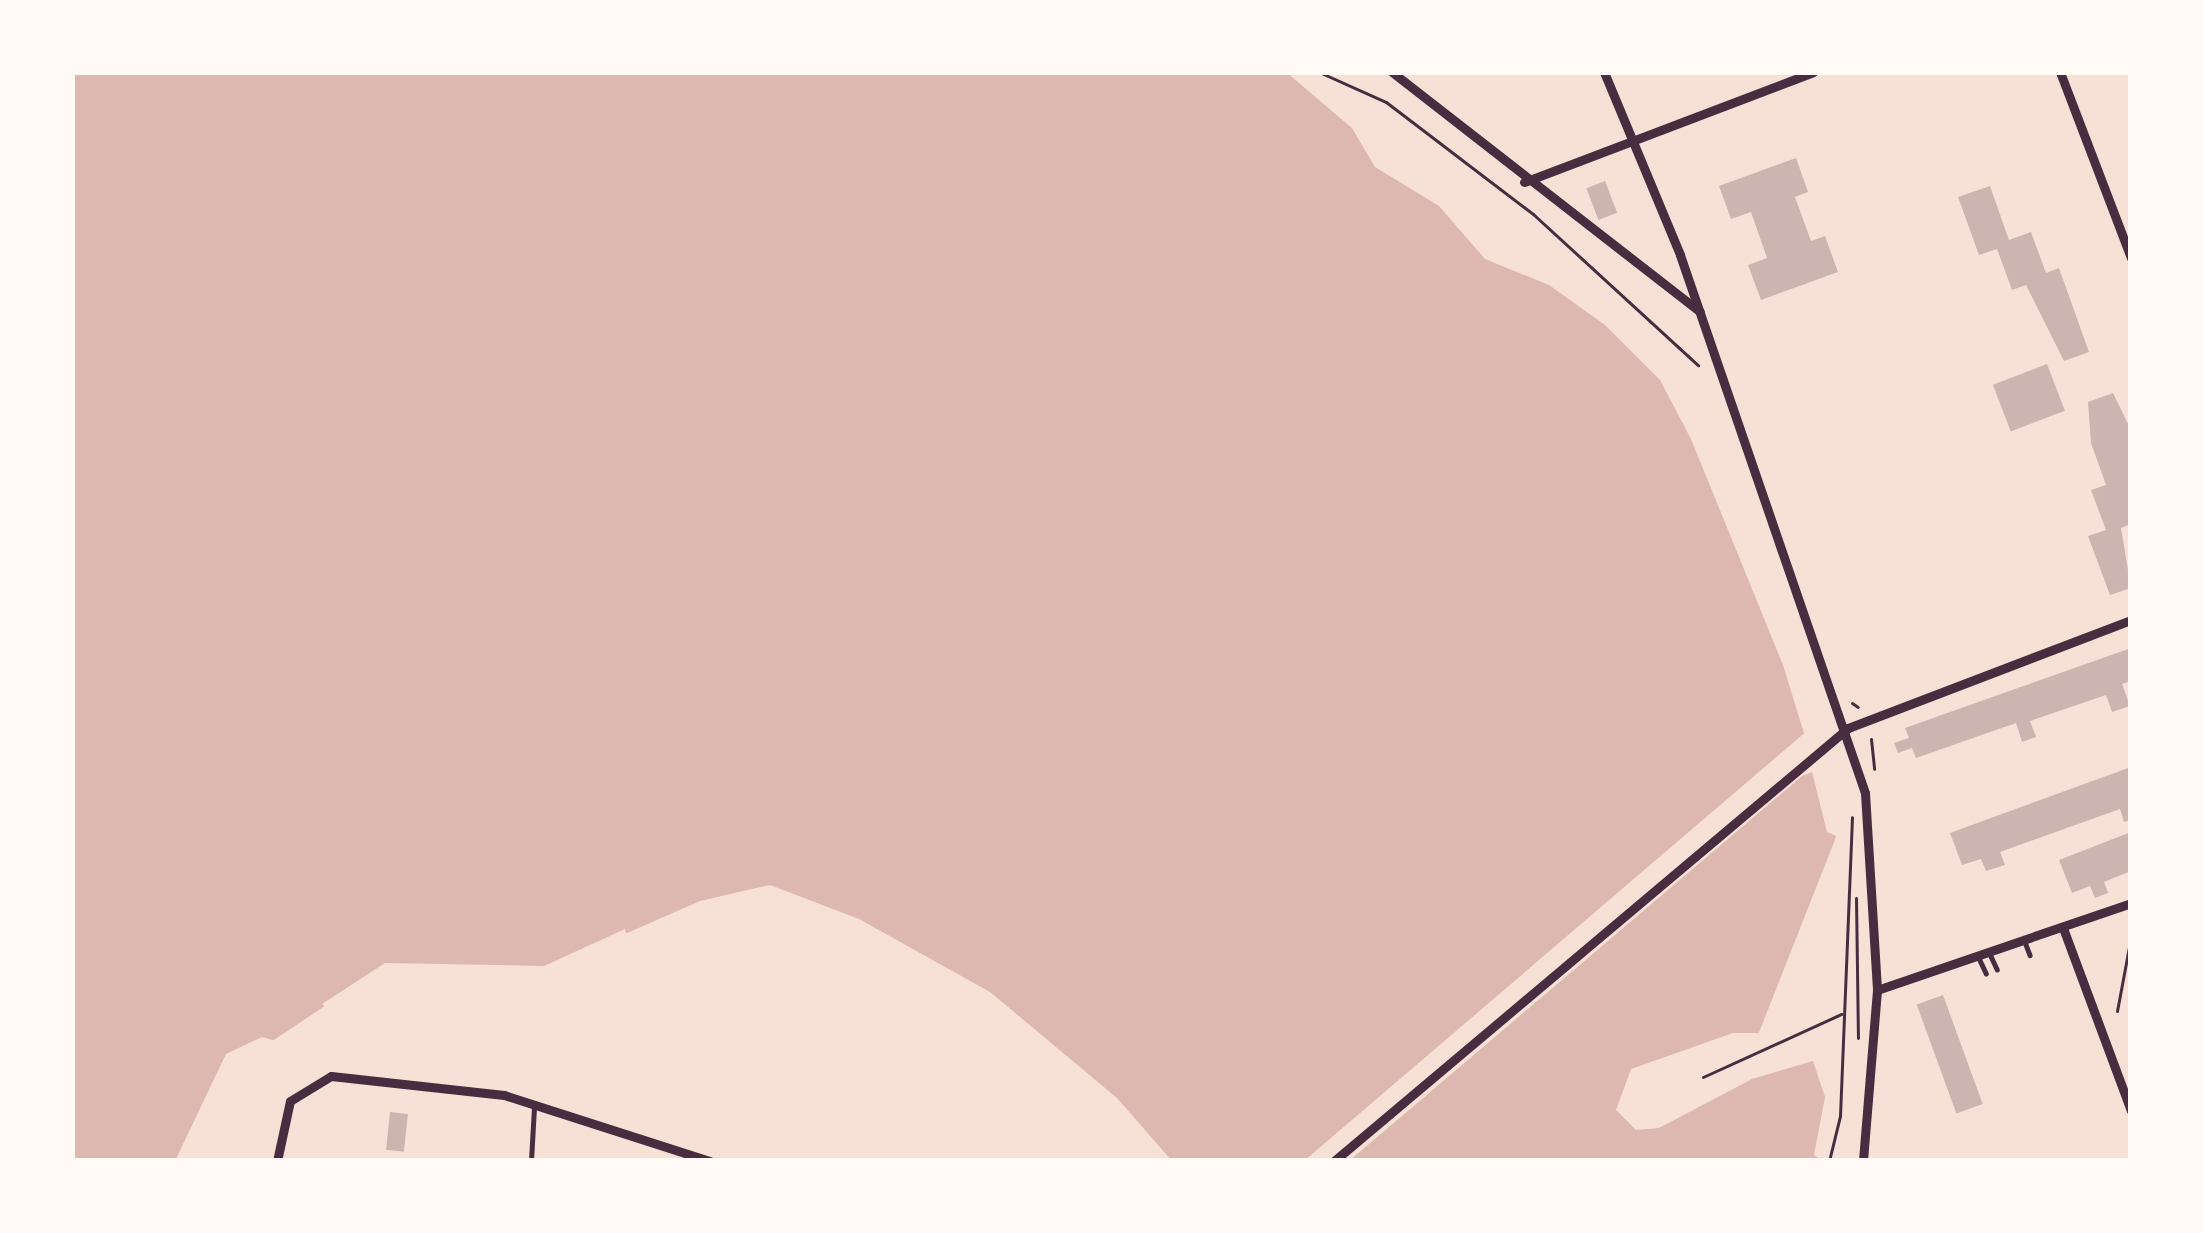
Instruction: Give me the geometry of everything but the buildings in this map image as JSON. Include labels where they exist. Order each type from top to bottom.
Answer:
[{"type":"street","points":[[1392,72],[1524,182],[1700,312]]},
{"type":"street","points":[[1604,72],[1700,312],[1847,728],[1865,793],[1877,990],[1863,1161]]},
{"type":"street","points":[[1524,182],[1631,137],[1813,72]]},
{"type":"street","points":[[2060,72],[2131,257]]},
{"type":"street","points":[[1334,1161],[1815,750],[1847,728],[2131,620]]},
{"type":"street","points":[[1877,990],[2131,903]]},
{"type":"street","points":[[2063,928],[2131,1111]]},
{"type":"street","points":[[278,1161],[280,1121],[299,1091],[331,1076],[485,1091],[710,1161]]},
{"type":"lane","points":[[2029,941],[2033,953]]},
{"type":"lane","points":[[1984,956],[1997,969]]},
{"type":"lane","points":[[1984,956],[1986,973]]},
{"type":"lane","points":[[531,1161],[534,1105]]},
{"type":"path","points":[[1319,72],[1386,102],[1534,214],[1698,365]]},
{"type":"path","points":[[1852,703],[1858,707]]},
{"type":"path","points":[[1871,739],[1874,769]]},
{"type":"path","points":[[1853,802],[1858,1060]]},
{"type":"path","points":[[1829,1161],[1840,1116],[1854,810]]},
{"type":"path","points":[[2117,1011],[2131,936]]},
{"type":"path","points":[[1703,1077],[1843,1014]]},
{"type":"shaded area","points":[[72,72],[1286,72],[1352,128],[1375,167],[1439,206],[1485,259],[1549,285],[1605,325],[1660,380],[1691,439],[1783,665],[1836,837],[1758,1035],[1634,1089],[1644,1116],[1813,1054],[1830,1098],[1817,1161],[1172,1161],[1117,1098],[990,992],[859,919],[770,885],[700,901],[543,970],[507,975],[386,965],[262,1048],[208,1105],[194,1161],[72,1161]]},
{"type":"pier","points":[[1808,730],[1842,838],[1827,832],[1812,772],[1802,776],[1349,1161],[1304,1161]]},
{"type":"pier","points":[[625,929],[628,940],[544,976],[507,981],[387,970],[329,1011],[322,1004],[385,963],[544,966]]},
{"type":"pier","points":[[1733,1033],[1766,1033],[1639,1094],[1640,1104],[1651,1111],[1787,1049],[1815,1048],[1832,1087],[1823,1161],[1814,1155],[1825,1097],[1813,1061],[1752,1079],[1659,1128],[1636,1130],[1616,1110],[1631,1069]]},
{"type":"pier","points":[[262,1037],[286,1044],[239,1073],[207,1122],[212,1141],[201,1161],[175,1161],[226,1054]]}]
